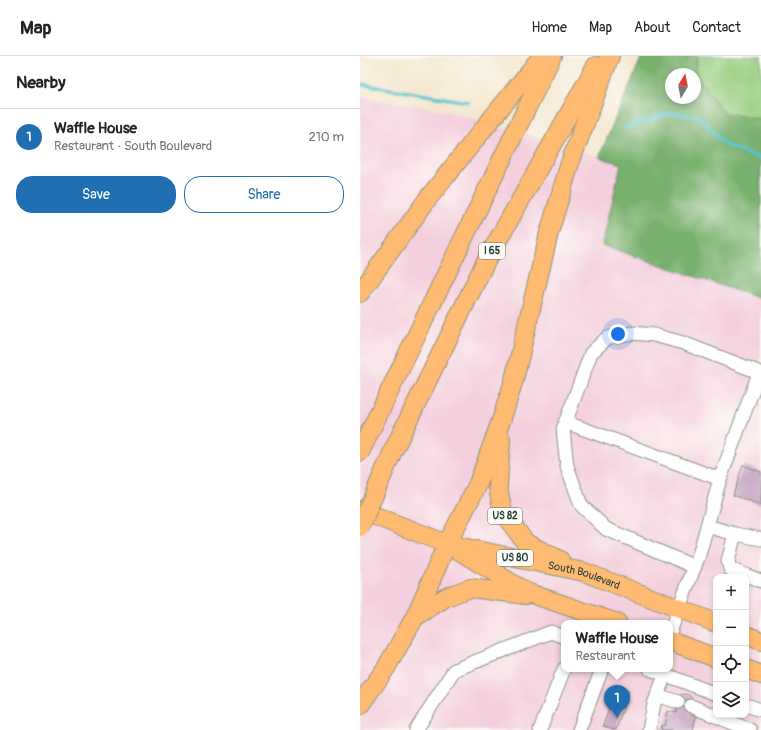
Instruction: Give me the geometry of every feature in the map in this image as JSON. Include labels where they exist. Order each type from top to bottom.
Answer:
[{"type":"highway","points":[[360,293],[429,197],[542,56]]},
{"type":"highway","name":"I 65","points":[[362,448],[552,56]]},
{"type":"highway","name":"I 65","points":[[360,527],[393,451],[485,263],[602,56]]},
{"type":"highway","points":[[360,705],[386,668],[415,617],[447,544],[478,484],[514,380],[549,233],[566,177],[610,56]]},
{"type":"highway","name":"US 82","points":[[502,418],[498,487],[503,513],[526,543],[584,572]]},
{"type":"highway","name":"South Boulevard","points":[[360,510],[447,544],[584,572],[713,622]]},
{"type":"highway","name":"South Boulevard","points":[[447,544],[526,592],[608,620]]},
{"type":"highway","points":[[415,617],[446,597],[470,588],[545,598]]},
{"type":"highway","points":[[749,636],[761,641]]},
{"type":"highway","points":[[673,642],[713,657]]},
{"type":"highway","points":[[749,670],[761,675]]},
{"type":"lane","points":[[673,624],[695,567],[720,479],[760,373],[683,343],[654,335],[632,333],[607,338],[591,353],[563,429],[567,466],[581,505],[606,529],[695,567]]},
{"type":"lane","points":[[565,422],[720,479]]},
{"type":"lane","points":[[707,526],[761,540]]},
{"type":"lane","points":[[735,534],[728,561],[730,569],[761,581]]},
{"type":"lane","points":[[416,730],[454,670],[551,632],[561,636]]},
{"type":"lane","points":[[540,730],[563,672]]},
{"type":"lane","points":[[579,730],[601,672]]},
{"type":"lane","points":[[658,672],[713,692]]},
{"type":"lane","points":[[649,730],[657,695],[666,675]]},
{"type":"lane","points":[[657,695],[678,702]]},
{"type":"lane","points":[[708,713],[713,700]]},
{"type":"lane","points":[[691,706],[750,730]]},
{"type":"lane","points":[[749,706],[761,710]]},
{"type":"shaded area","points":[[360,97],[448,111],[621,163],[602,245],[761,299],[761,730],[360,730]]},
{"type":"green space","points":[[642,56],[697,56],[696,68],[665,68],[665,104],[701,104],[701,82],[724,113],[761,119],[761,299],[602,245],[621,164],[599,157]]},
{"type":"green space","points":[[697,56],[761,56],[761,119],[724,114],[701,82],[701,68],[696,68]]},
{"type":"building","points":[[743,465],[761,472],[761,505],[733,495]]},
{"type":"building","points":[[616,687],[629,691],[616,730],[614,730],[603,726]]},
{"type":"building","points":[[683,694],[689,695],[692,699],[689,715],[696,716],[693,730],[661,730],[662,725],[665,726],[668,711],[676,713],[679,696]]},
{"type":"waterway","points":[[360,84],[468,102]]},
{"type":"waterway","points":[[625,128],[669,113],[699,117],[726,145],[761,159]]},
{"type":"place","name":"Waffle House","points":[[617,718]]}]
